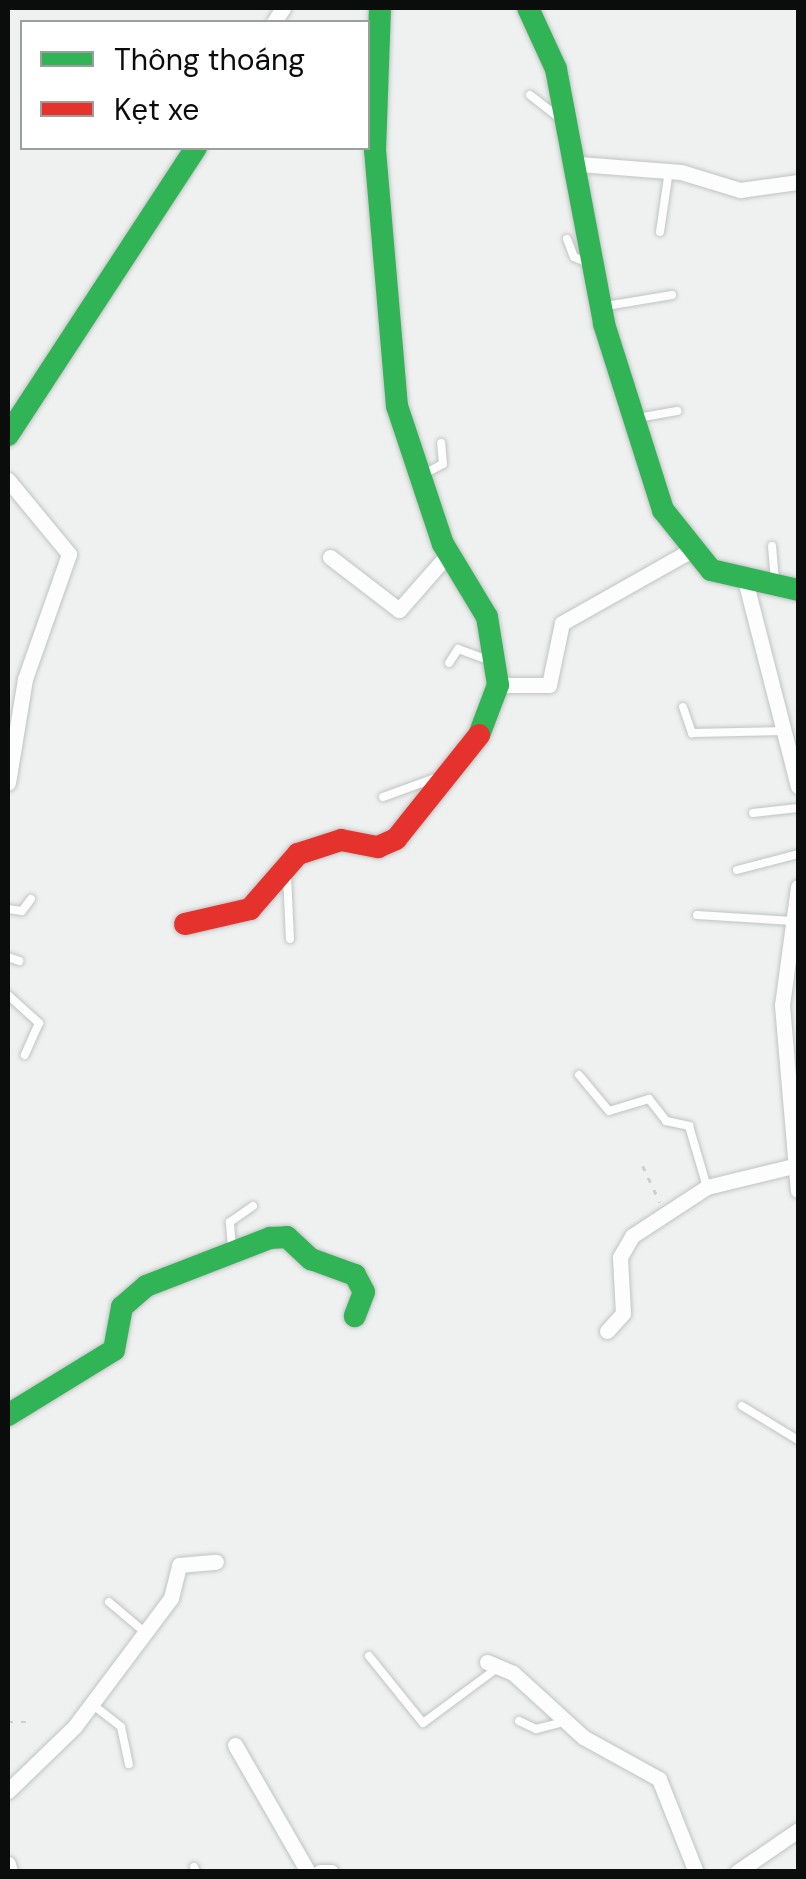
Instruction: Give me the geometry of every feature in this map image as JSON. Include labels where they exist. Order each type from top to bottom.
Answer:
[{"type":"street","points":[[185,924],[250,909],[286,862],[341,840],[388,845],[452,772],[498,675],[487,618],[448,554],[416,479],[393,380],[376,150],[380,8]]},
{"type":"street","points":[[528,8],[571,123],[601,307],[663,510],[690,552],[745,580],[787,588]]},
{"type":"street","points":[[8,435],[195,150]]},
{"type":"street","points":[[579,164],[669,170],[740,190],[798,182]]},
{"type":"street","points":[[8,480],[68,560],[22,691],[8,783]]},
{"type":"street","points":[[498,675],[549,685],[562,623],[690,552]]},
{"type":"street","points":[[330,558],[399,610],[448,554]]},
{"type":"street","points":[[745,580],[798,786]]},
{"type":"street","points":[[798,890],[793,920],[792,1040],[798,1190]]},
{"type":"street","points":[[607,1331],[623,1312],[623,1245],[706,1187],[797,1166]]},
{"type":"street","points":[[8,1415],[114,1350],[132,1297],[233,1252],[286,1237],[311,1259],[354,1275],[364,1292],[354,1316]]},
{"type":"street","points":[[8,1791],[92,1704],[142,1630],[171,1598],[179,1566],[216,1562]]},
{"type":"street","points":[[493,1664],[564,1722],[659,1779],[696,1872]]},
{"type":"street","points":[[236,1745],[308,1872]]},
{"type":"street","points":[[738,1872],[798,1830]]},
{"type":"street","points":[[320,1872],[331,1872]]},
{"type":"lane","points":[[530,96],[571,123]]},
{"type":"lane","points":[[660,232],[669,170]]},
{"type":"lane","points":[[567,239],[578,262],[593,263]]},
{"type":"lane","points":[[601,307],[672,294]]},
{"type":"lane","points":[[632,418],[677,411]]},
{"type":"lane","points":[[416,479],[443,464],[441,443]]},
{"type":"lane","points":[[772,546],[787,588]]},
{"type":"lane","points":[[449,663],[458,649],[498,675]]},
{"type":"lane","points":[[682,707],[692,733],[786,731]]},
{"type":"lane","points":[[383,797],[452,772]]},
{"type":"lane","points":[[753,813],[798,808]]},
{"type":"lane","points":[[737,870],[798,854]]},
{"type":"lane","points":[[286,862],[290,939]]},
{"type":"lane","points":[[8,909],[22,911],[30,898]]},
{"type":"lane","points":[[697,914],[793,920]]},
{"type":"lane","points":[[8,957],[19,960]]},
{"type":"lane","points":[[8,994],[39,1023],[25,1055]]},
{"type":"lane","points":[[579,1075],[608,1111],[649,1099],[666,1121],[689,1126],[706,1187]]},
{"type":"lane","points":[[233,1252],[230,1222],[252,1206]]},
{"type":"lane","points":[[742,1406],[798,1440]]},
{"type":"lane","points":[[109,1602],[142,1630]]},
{"type":"lane","points":[[369,1656],[423,1723],[493,1664]]},
{"type":"lane","points":[[92,1704],[121,1727],[129,1764]]},
{"type":"lane","points":[[520,1721],[536,1729],[564,1722]]},
{"type":"path","points":[[644,1166],[664,1213]]},
{"type":"path","points":[[8,1722],[30,1722]]},
{"type":"traffic: fast","points":[[380,8],[375,150],[397,406],[443,544],[487,617],[498,685],[479,735]]},
{"type":"traffic: fast","points":[[528,8],[556,69],[604,324],[663,510],[711,570],[798,590]]},
{"type":"traffic: fast","points":[[8,435],[195,150]]},
{"type":"traffic: fast","points":[[8,1415],[114,1350],[122,1307],[146,1286],[270,1238],[287,1237],[311,1259],[355,1275],[364,1292],[355,1316]]},
{"type":"traffic: jam","points":[[185,924],[250,909],[298,854],[341,840],[378,847],[396,839],[479,735]]}]
